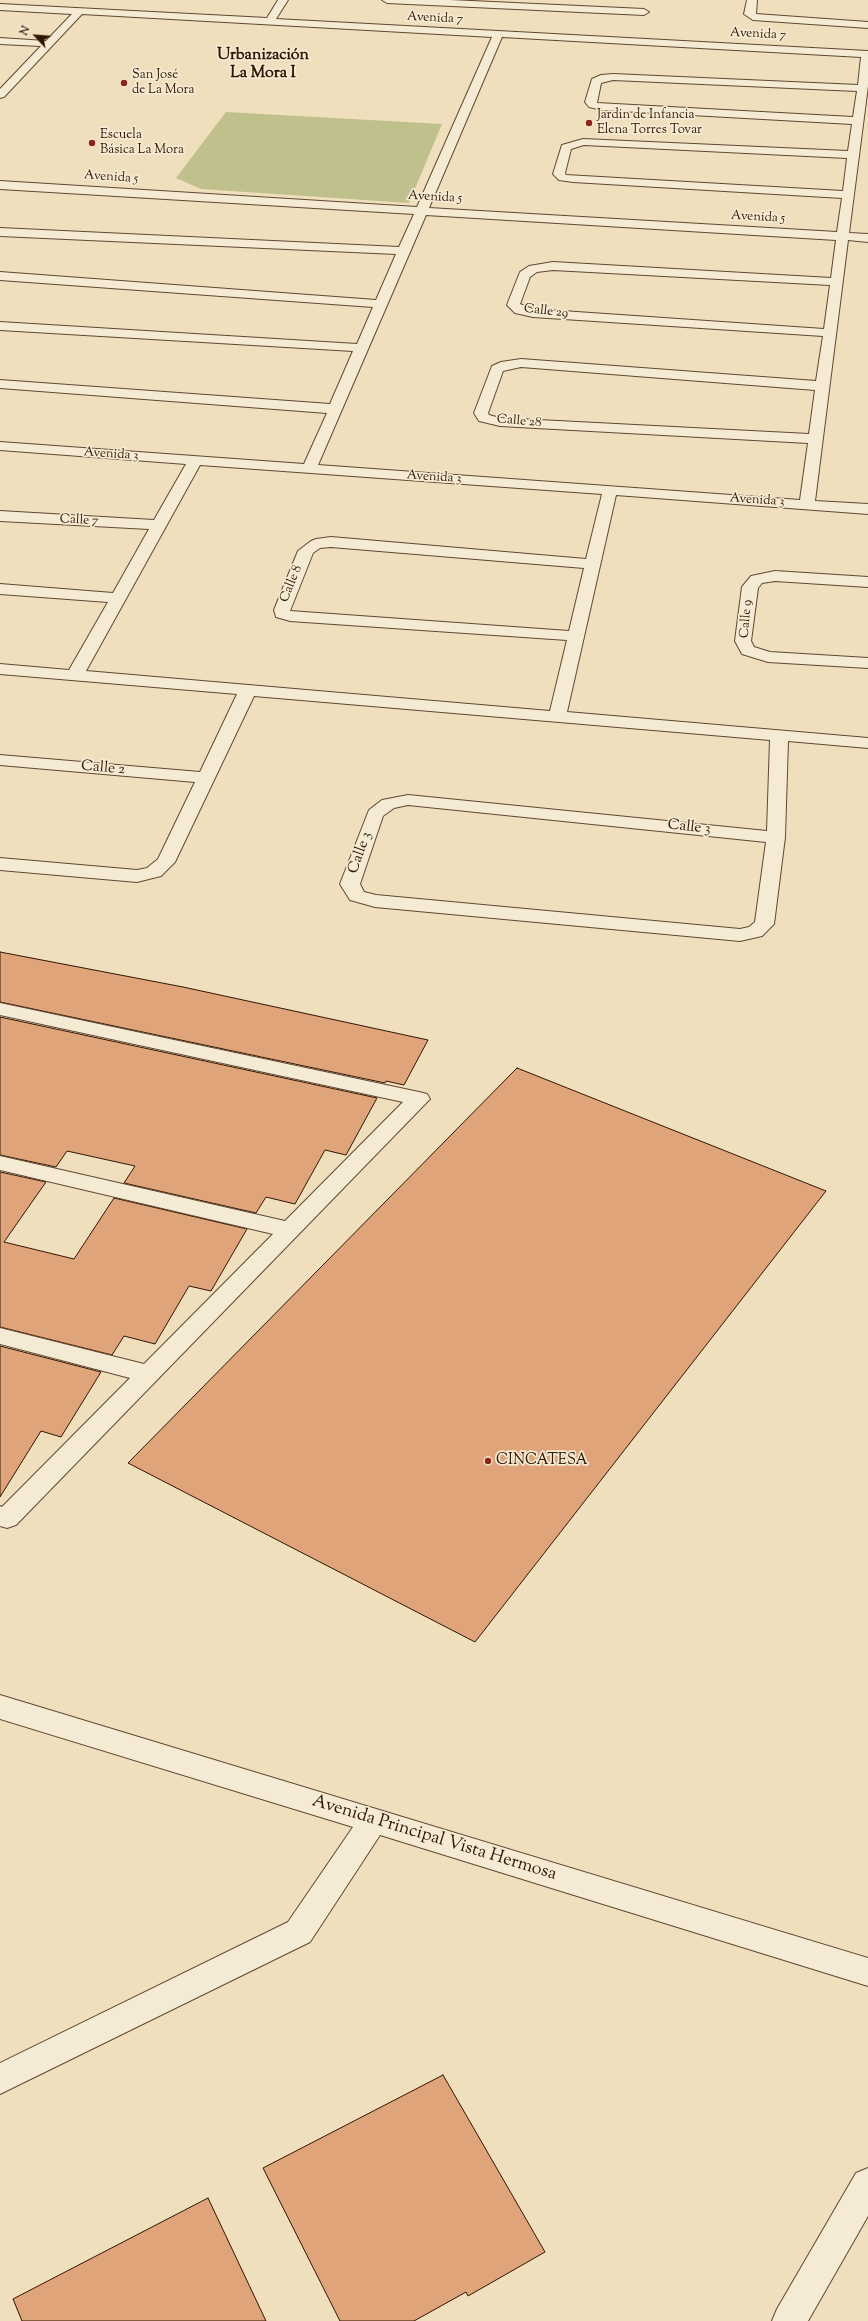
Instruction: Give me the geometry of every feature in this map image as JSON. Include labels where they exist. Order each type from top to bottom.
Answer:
[{"type":"street","points":[[269,23],[283,0]]},
{"type":"street","points":[[387,0],[643,16],[648,0]]},
{"type":"street","points":[[752,0],[749,14],[753,17],[868,25]]},
{"type":"street","name":"Avenida 7","points":[[0,7],[498,35],[637,38],[868,54]]},
{"type":"street","points":[[0,95],[50,44],[78,12]]},
{"type":"street","points":[[309,469],[498,35]]},
{"type":"street","points":[[0,41],[50,44]]},
{"type":"street","points":[[807,504],[862,88],[868,54]]},
{"type":"street","points":[[6,74],[18,75]]},
{"type":"street","points":[[858,121],[602,107],[593,105],[590,102],[596,81],[601,78],[613,76],[862,88]]},
{"type":"street","points":[[848,195],[573,180],[563,178],[559,174],[566,147],[583,142],[854,155]]},
{"type":"street","name":"Avenida 5","points":[[0,185],[421,212],[868,238]]},
{"type":"street","points":[[0,232],[403,251]]},
{"type":"street","name":"Calle 29","points":[[830,333],[534,313],[520,310],[513,305],[524,275],[533,269],[553,266],[836,282]]},
{"type":"street","points":[[0,276],[382,304]]},
{"type":"street","points":[[0,326],[362,348]]},
{"type":"street","name":"Calle 28","points":[[815,439],[500,422],[484,418],[480,413],[497,369],[506,365],[521,363],[823,386]]},
{"type":"street","points":[[0,384],[335,409]]},
{"type":"street","name":"Avenida 3","points":[[0,446],[868,509]]},
{"type":"street","points":[[75,675],[195,461]]},
{"type":"street","points":[[557,717],[610,491]]},
{"type":"street","name":"Calle 7","points":[[0,516],[159,525]]},
{"type":"street","name":"Calle 8","points":[[575,636],[290,616],[282,614],[282,610],[306,551],[316,544],[331,542],[593,564]]},
{"type":"street","name":"Calle 9","points":[[868,582],[775,576],[757,579],[750,587],[743,641],[748,650],[768,656],[868,663]]},
{"type":"street","points":[[0,589],[118,598]]},
{"type":"street","points":[[0,668],[868,743]]},
{"type":"street","points":[[0,864],[137,876],[154,872],[166,862],[248,690]]},
{"type":"street","points":[[776,837],[779,736]]},
{"type":"street","name":"Calle 2","points":[[0,760],[207,778]]},
{"type":"street","name":"Calle 3","points":[[408,800],[776,837],[764,924],[755,932],[740,935],[375,901],[357,896],[350,884],[375,814],[388,804],[408,800]]},
{"type":"street","points":[[0,1009],[419,1099],[7,1518],[0,1516]]},
{"type":"street","points":[[0,1163],[289,1230]]},
{"type":"street","points":[[0,1336],[148,1374]]},
{"type":"street","name":"Avenida Principal Vista Hermosa","points":[[0,1707],[868,1972]]},
{"type":"street","points":[[0,2080],[299,1932],[373,1821]]},
{"type":"street","points":[[789,2321],[868,2184]]},
{"type":"green space","points":[[226,112],[442,124],[409,203],[201,189],[176,178]]},
{"type":"building","points":[[0,952],[183,987],[428,1040],[404,1085],[386,1081],[385,1083],[0,1002]]},
{"type":"building","points":[[0,1017],[377,1098],[346,1155],[325,1150],[295,1204],[266,1197],[256,1213],[124,1183],[135,1166],[67,1151],[56,1167],[0,1155]]},
{"type":"building","points":[[517,1068],[826,1191],[475,1642],[128,1463]]},
{"type":"building","points":[[0,1172],[46,1182],[4,1242],[74,1259],[114,1198],[247,1229],[211,1291],[189,1286],[155,1344],[124,1336],[112,1355],[0,1327]]},
{"type":"building","points":[[0,1346],[101,1372],[61,1437],[41,1431],[0,1497]]},
{"type":"building","points":[[443,2075],[545,2252],[468,2296],[466,2292],[414,2321],[340,2321],[263,2168]]},
{"type":"building","points":[[208,2198],[266,2321],[22,2321],[13,2299]]},
{"type":"place","name":"San José de La Mora","points":[[124,83]]},
{"type":"place","name":"Jardin de Infancia Elena Torres Tovar","points":[[589,123]]},
{"type":"place","name":"Escuela Básica La Mora","points":[[92,143]]},
{"type":"place","name":"CINCATESA","points":[[488,1461]]},
{"type":"district","name":"Urbanización La Mora I","points":[[263,65]]}]
